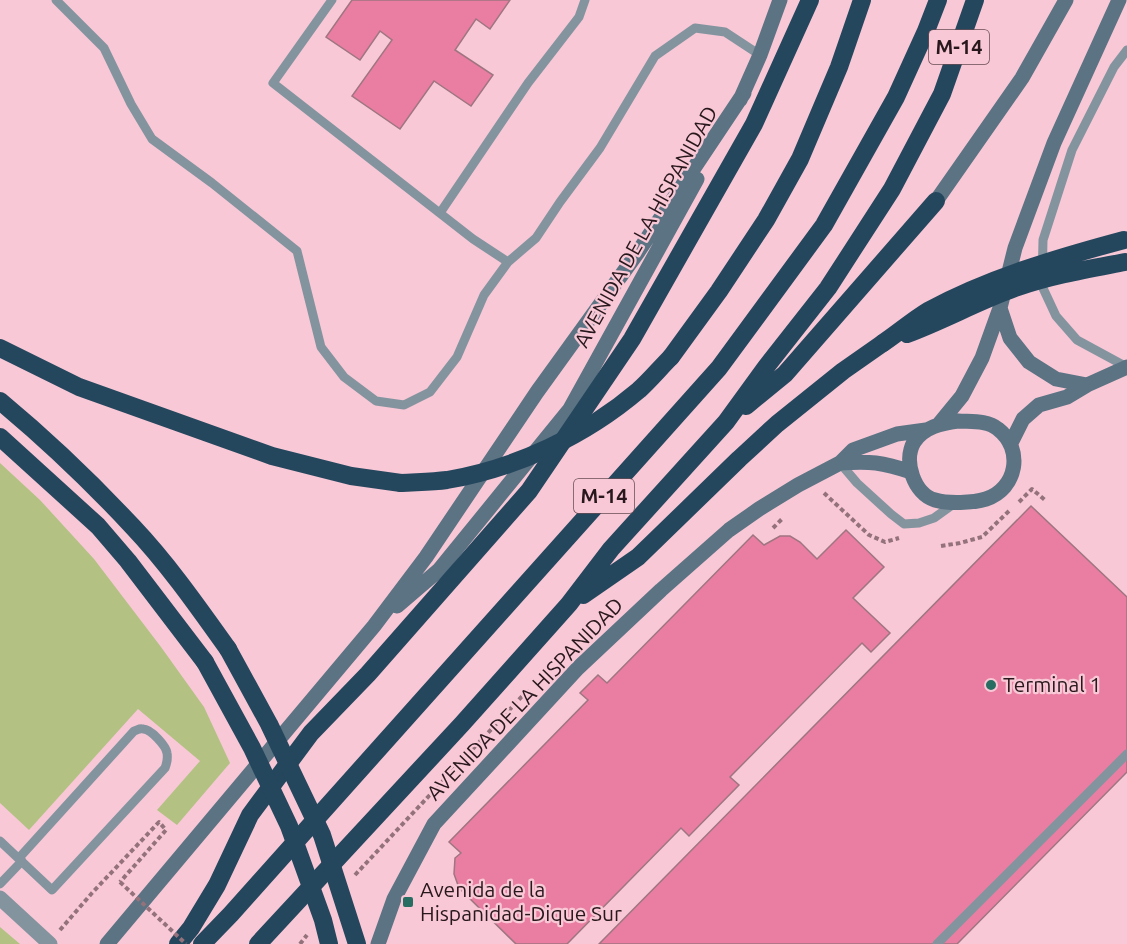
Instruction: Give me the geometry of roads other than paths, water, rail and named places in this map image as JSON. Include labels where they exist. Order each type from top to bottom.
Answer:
[{"type":"highway","points":[[178,944],[191,928],[217,885],[250,815],[312,733],[368,674],[529,491],[625,348],[754,124],[810,0]]},
{"type":"highway","points":[[0,348],[79,387],[272,456],[351,476],[401,483],[445,480],[483,473],[541,453],[591,426],[639,389],[671,357],[719,291],[766,220],[795,169],[839,68],[862,0]]},
{"type":"highway","name":"M-14","points":[[202,944],[719,368],[824,225],[896,97],[938,0]]},
{"type":"highway","name":"M-14","points":[[258,944],[462,724],[569,604],[611,549],[726,422],[828,288],[892,189],[942,94],[975,0]]},
{"type":"highway","points":[[726,422],[785,374],[936,201]]},
{"type":"highway","points":[[569,604],[638,557],[739,459],[815,393],[927,312],[1018,272],[1069,254],[1125,240]]},
{"type":"highway","points":[[883,343],[1018,288],[1067,273],[1126,262]]},
{"type":"highway","points":[[0,401],[85,477],[134,528],[187,592],[228,649],[269,724],[322,835],[357,944]]},
{"type":"highway","points":[[0,437],[98,526],[128,561],[205,662],[252,748],[289,826],[329,944]]},
{"type":"street","name":"AVENIDA DE LA HISPANIDAD","points":[[374,626],[439,570],[570,409],[744,93],[780,0]]},
{"type":"street","points":[[936,201],[1022,78],[1066,0]]},
{"type":"street","points":[[933,427],[958,421],[983,422],[998,428],[1011,443],[1014,462],[1013,473],[1002,489],[988,498],[973,501],[934,500],[918,488],[910,472],[909,459],[914,443],[933,427],[962,396],[982,358],[1000,308],[1015,248],[1054,143],[1119,0]]},
{"type":"street","name":"AVENIDA DE LA HISPANIDAD","points":[[107,944],[374,626],[426,557],[537,392],[638,252],[744,93]]},
{"type":"street","points":[[1000,308],[1010,338],[1029,362],[1056,379],[1087,385]]},
{"type":"street","points":[[1011,443],[1023,419],[1039,405],[1067,397],[1127,367]]},
{"type":"street","name":"AVENIDA DE LA HISPANIDAD","points":[[378,944],[394,899],[434,824],[578,668],[661,590],[729,530],[798,485],[840,463],[853,450],[897,434],[933,427]]},
{"type":"street","name":"AVENIDA DE LA HISPANIDAD","points":[[840,463],[869,461],[889,464],[910,472]]},
{"type":"street","points":[[0,898],[50,944]]},
{"type":"lane","points":[[56,0],[104,48],[131,104],[152,139],[212,183],[297,251],[321,347],[344,377],[376,402],[404,405],[430,392],[456,357],[484,295],[508,262],[536,238],[600,148],[655,56],[695,28],[725,32],[760,54]]},
{"type":"lane","points":[[332,0],[273,83],[473,239],[508,262]]},
{"type":"lane","points":[[440,213],[528,83],[579,17],[585,0]]},
{"type":"lane","points":[[1127,50],[1114,67],[1072,150],[1043,240],[1042,286],[1056,316],[1077,340],[1127,367]]},
{"type":"lane","points":[[840,463],[857,483],[904,524],[919,523],[934,518],[957,502]]},
{"type":"lane","points":[[0,841],[20,860],[52,890],[165,768],[168,760],[164,746],[148,730],[141,728],[134,731],[20,860],[0,884]]},
{"type":"lane","points":[[937,944],[1127,754]]},
{"type":"place","name":"Terminal 1","points":[[991,685]]},
{"type":"place","name":"Avenida de la Hispanidad-Dique Sur","points":[[408,902]]}]
